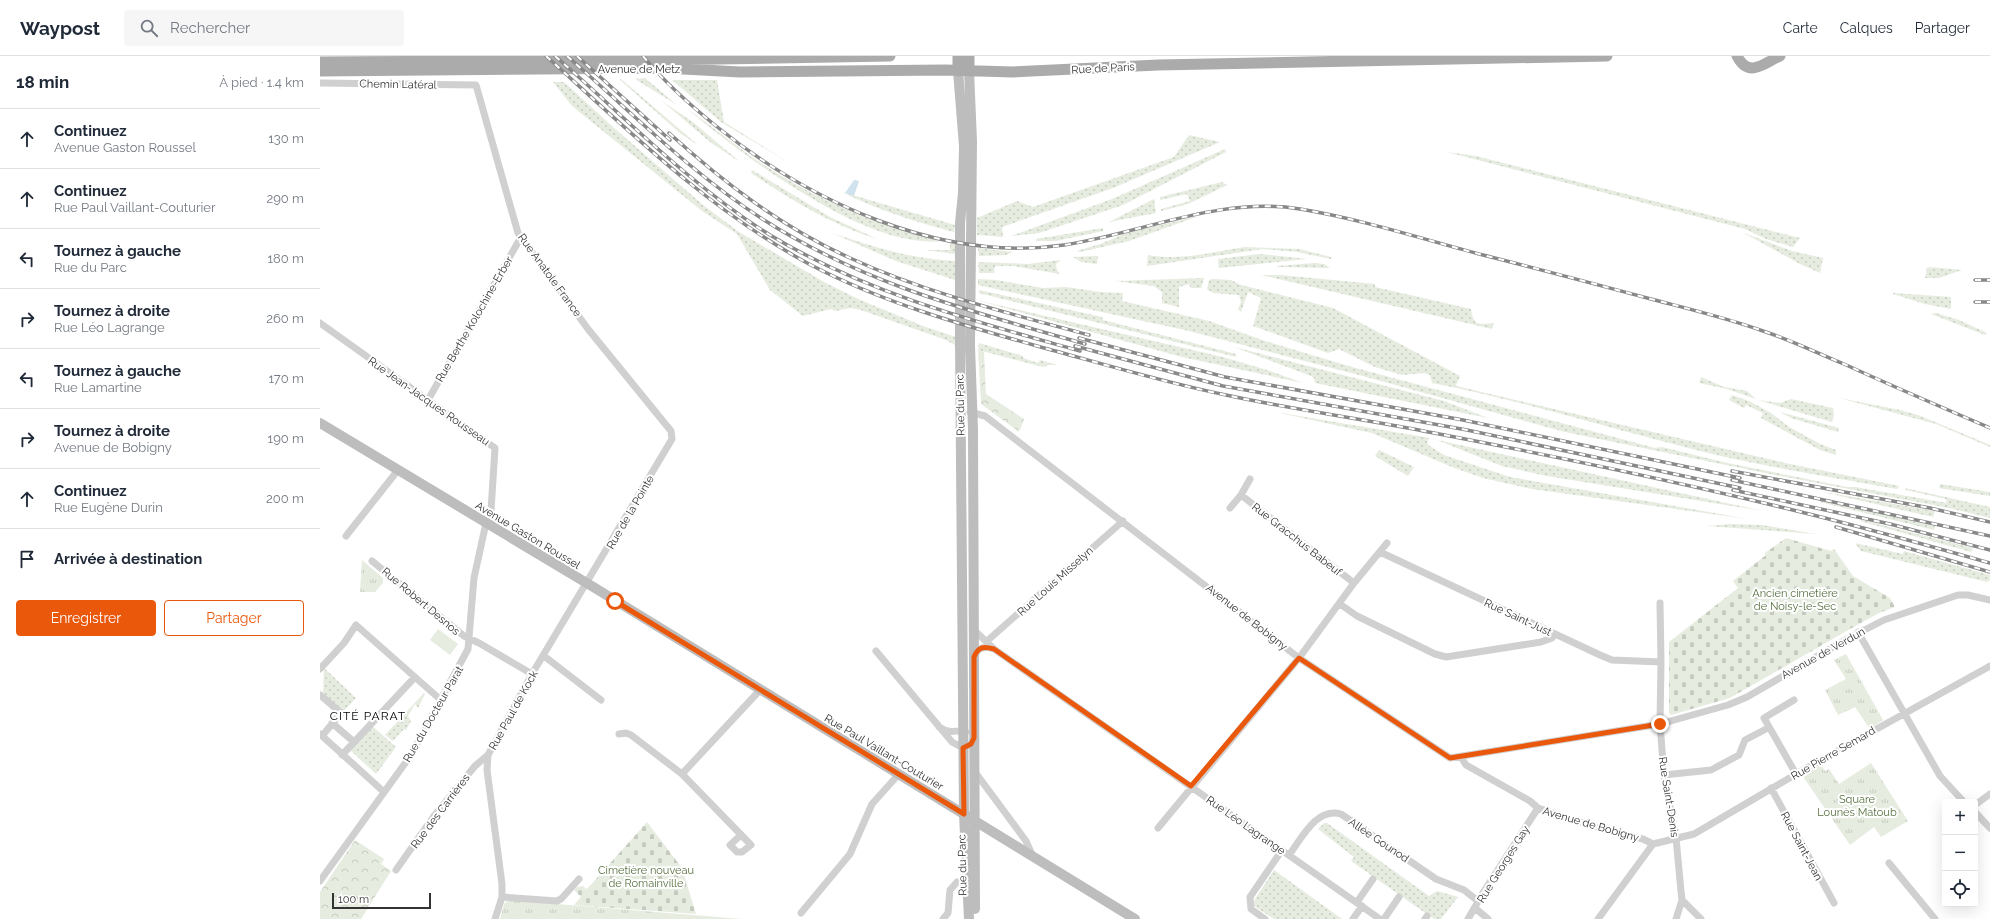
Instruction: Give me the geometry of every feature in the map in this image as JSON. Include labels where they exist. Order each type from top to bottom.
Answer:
[{"type":"main road","points":[[320,62],[531,61],[661,64],[890,56]]},
{"type":"main road","points":[[958,56],[964,71]]},
{"type":"main road","points":[[964,71],[969,56]]},
{"type":"main road","name":"Rue de Paris","points":[[964,71],[1056,71],[1161,65],[1607,56]]},
{"type":"main road","points":[[1737,56],[1747,67],[1755,69],[1762,67],[1769,61],[1780,56]]},
{"type":"main road","name":"Avenue de Metz","points":[[320,71],[539,69],[661,64],[740,72],[964,71]]},
{"type":"main road","name":"Rue du Parc","points":[[964,71],[972,141],[967,193],[960,231],[961,412],[959,731],[963,748],[964,814],[969,919]]},
{"type":"main road","name":"Rue du Parc","points":[[967,193],[972,392],[975,919]]},
{"type":"main road","name":"Avenue Gaston Roussel","points":[[320,423],[724,668]]},
{"type":"main road","name":"Rue Paul Vaillant-Couturier","points":[[724,668],[1135,919]]},
{"type":"street","name":"Chemin Latéral","points":[[320,83],[476,85]]},
{"type":"street","name":"Rue Anatole France","points":[[476,85],[518,233],[588,328],[671,431],[672,439]]},
{"type":"street","name":"Rue Berthe Kolochine-Erber","points":[[428,400],[521,237]]},
{"type":"street","name":"Rue Jean-Jacques Rousseau","points":[[320,323],[428,400],[491,442],[495,448],[488,524]]},
{"type":"street","name":"Avenue de Bobigny","points":[[961,412],[972,412],[985,416],[1299,658],[1441,753],[1450,758],[1461,757],[1466,765],[1530,801],[1538,808],[1605,830],[1644,839],[1653,844]]},
{"type":"street","name":"Rue de la Pointe","points":[[587,584],[672,439]]},
{"type":"street","points":[[346,536],[398,470]]},
{"type":"street","name":"Rue Gracchus Babeuf","points":[[1230,508],[1241,495],[1250,479]]},
{"type":"street","name":"Rue Gracchus Babeuf","points":[[1241,495],[1354,583]]},
{"type":"street","name":"Rue Louis Misselyn","points":[[987,641],[1123,521]]},
{"type":"street","name":"Rue du Docteur Parat","points":[[320,881],[411,755],[442,700],[468,649],[474,578],[488,524]]},
{"type":"street","points":[[1158,828],[1191,786],[1299,658],[1354,583],[1387,543]]},
{"type":"street","name":"Rue Saint-Just","points":[[1380,552],[1612,660],[1661,662]]},
{"type":"street","name":"Rue Robert Desnos","points":[[372,561],[464,636],[532,674]]},
{"type":"street","name":"Rue Paul de Kock","points":[[495,919],[502,897],[487,770],[488,755],[532,674],[587,584]]},
{"type":"street","name":"Avenue de Verdun","points":[[1461,757],[1660,724],[1728,705],[1747,697],[1858,632],[1884,620],[1958,595],[1968,595],[1990,600]]},
{"type":"street","name":"Rue Saint-Denis","points":[[1660,603],[1660,724],[1664,775],[1676,838],[1682,900],[1676,919]]},
{"type":"street","points":[[1340,604],[1357,616],[1435,654],[1446,657],[1541,642],[1552,638],[1554,634]]},
{"type":"street","points":[[320,669],[344,643],[356,625],[442,700]]},
{"type":"street","name":"Rue Léo Lagrange","points":[[974,629],[994,649],[1380,919]]},
{"type":"street","points":[[1858,632],[1940,776],[1961,799]]},
{"type":"street","points":[[974,657],[977,650],[981,647],[994,649]]},
{"type":"street","points":[[876,651],[939,727],[952,742],[963,748],[971,744],[974,738],[970,733],[945,731],[939,727]]},
{"type":"street","points":[[544,656],[601,700]]},
{"type":"street","name":"Rue Pierre Semard","points":[[1653,844],[1694,834],[1771,788],[1990,666]]},
{"type":"street","points":[[342,755],[416,677]]},
{"type":"street","points":[[682,774],[760,690]]},
{"type":"street","points":[[320,695],[341,713],[321,735],[384,792]]},
{"type":"street","points":[[1794,700],[1764,718],[1768,728],[1796,774]]},
{"type":"street","points":[[332,723],[354,742]]},
{"type":"street","points":[[1664,775],[1711,770],[1739,755],[1745,740],[1768,728]]},
{"type":"street","points":[[952,742],[951,735],[959,731]]},
{"type":"street","points":[[620,734],[631,734],[682,774],[741,835]]},
{"type":"street","name":"Rue des Carrières","points":[[396,870],[443,805],[475,766],[488,755]]},
{"type":"street","points":[[975,772],[1026,840],[1033,857]]},
{"type":"street","points":[[801,913],[850,854],[872,804],[898,775]]},
{"type":"street","name":"Rue Saint-Jean","points":[[1771,788],[1834,903]]},
{"type":"street","points":[[1978,803],[1990,794]]},
{"type":"street","name":"Rue Georges Gay","points":[[1468,919],[1538,808]]},
{"type":"street","name":"Allée Gounod","points":[[1289,855],[1318,817],[1333,812],[1341,814],[1436,879],[1464,890],[1478,901]]},
{"type":"street","points":[[1978,815],[1990,828]]},
{"type":"street","points":[[1598,919],[1653,844]]},
{"type":"street","points":[[1265,919],[1250,909],[1250,897],[1282,850]]},
{"type":"street","points":[[1889,863],[1935,919]]},
{"type":"street","points":[[502,897],[557,901],[562,899],[579,879]]},
{"type":"street","points":[[1353,919],[1373,879]]},
{"type":"street","points":[[943,919],[948,913],[950,890],[957,882],[967,881]]},
{"type":"street","points":[[1384,919],[1399,897]]},
{"type":"street","points":[[1682,900],[1701,919]]},
{"type":"street","points":[[1475,908],[1488,919]]},
{"type":"green space","points":[[645,78],[677,105],[635,79]]},
{"type":"green space","points":[[619,79],[621,79],[698,145],[681,134]]},
{"type":"green space","points":[[672,80],[717,80],[724,122],[791,164],[721,122]]},
{"type":"green space","points":[[553,82],[564,82],[613,127],[703,205],[739,232],[824,282],[858,299],[923,326],[956,337],[955,345],[946,340],[861,310],[851,308],[835,311],[831,309],[803,316],[770,290],[737,234],[702,211],[572,106]]},
{"type":"green space","points":[[662,101],[694,123],[740,162],[710,142]]},
{"type":"green space","points":[[687,109],[755,159],[821,198],[868,218],[941,241],[911,240],[878,231],[842,215],[807,196],[772,173]]},
{"type":"green space","points":[[1189,135],[1220,142],[1113,188],[1002,227],[1003,237],[977,235],[977,218],[1017,201],[1033,207],[1174,157]]},
{"type":"green space","points":[[1225,149],[1226,152],[1123,205],[1039,233],[1011,236],[1112,199]]},
{"type":"green space","points":[[1447,152],[1476,156],[1800,238],[1793,247],[1766,239],[1745,229]]},
{"type":"green space","points":[[752,170],[830,217],[877,239],[844,227],[812,211],[751,173]]},
{"type":"green space","points":[[1222,182],[1227,185],[1188,204],[1161,211],[1161,209],[1190,201],[1187,194],[1160,200],[1160,197]]},
{"type":"green space","points":[[842,192],[955,225],[954,232],[897,215]]},
{"type":"green space","points":[[1154,199],[1156,213],[1109,222]]},
{"type":"green space","points":[[1199,216],[1129,241],[1080,252],[1077,251],[1103,243],[1128,232]]},
{"type":"green space","points":[[1103,228],[1103,231],[1056,241],[1036,241],[1036,239]]},
{"type":"green space","points":[[832,233],[908,255],[955,261],[955,280],[896,261]]},
{"type":"green space","points":[[1744,233],[1792,251],[1823,258],[1820,273],[1800,264]]},
{"type":"green space","points":[[950,243],[955,244],[955,254],[925,250],[950,250]]},
{"type":"green space","points":[[1245,247],[1299,249],[1331,257],[1331,259],[1297,252],[1263,249],[1147,266],[1148,255],[1172,257]]},
{"type":"green space","points":[[978,248],[1013,252],[1006,255],[979,256]]},
{"type":"green space","points":[[1260,254],[1307,259],[1219,268],[1218,259]]},
{"type":"green space","points":[[1098,256],[1097,264],[1081,262],[1073,257]]},
{"type":"green space","points":[[1061,260],[1056,264],[1057,270],[1060,274],[1013,266],[995,266],[994,273],[979,273],[978,262],[1028,264]]},
{"type":"green space","points":[[1315,263],[1324,264],[1330,268],[1277,267],[1277,266]]},
{"type":"green space","points":[[1927,268],[1962,270],[1939,278],[1925,278]]},
{"type":"green space","points":[[1261,275],[1280,275],[1375,284],[1375,287],[1471,309],[1475,322],[1481,324],[1494,323],[1492,329]]},
{"type":"green space","points":[[1204,278],[1201,288],[1191,288],[1189,284],[1179,287],[1179,307],[1162,303],[1162,292],[1154,286],[1115,281]]},
{"type":"green space","points":[[978,279],[996,280],[1043,288],[1066,287],[1100,292],[1123,293],[1122,301],[1209,321],[1265,341],[1352,367],[1655,448],[1662,447],[1727,463],[1847,487],[1855,487],[1947,503],[1946,499],[1906,490],[1905,488],[1990,507],[1990,518],[1949,508],[1775,475],[1565,432],[1363,376],[1189,331],[978,285]]},
{"type":"green space","points":[[1209,280],[1231,280],[1241,285],[1333,308],[1460,376],[1456,386],[1785,463],[1899,486],[1897,489],[1721,456],[1541,408],[1432,383],[1430,375],[1424,373],[1402,375],[1375,367],[1339,349],[1328,353],[1253,326],[1261,298],[1248,292],[1241,312],[1238,309],[1241,302],[1239,295],[1213,293],[1207,289]]},
{"type":"green space","points":[[979,290],[1102,317],[1103,320],[1236,354],[1236,357],[979,293]]},
{"type":"green space","points":[[1893,293],[1951,297],[1951,309],[1925,304]]},
{"type":"green space","points":[[976,300],[1223,357],[1267,370],[1303,383],[1182,357]]},
{"type":"green space","points":[[1936,313],[1959,320],[1987,333],[1985,335],[1931,314]]},
{"type":"green space","points":[[979,343],[1023,356],[1023,358],[1038,363],[1040,360],[1058,365],[1048,365],[1043,367],[978,350]]},
{"type":"green space","points":[[1234,347],[1444,401],[1488,418],[1315,383],[1314,378],[1311,376]]},
{"type":"green space","points":[[978,350],[984,352],[986,394],[1024,419],[1020,430],[1018,431],[981,404]]},
{"type":"green space","points":[[1701,377],[1724,387],[1747,391],[1756,399],[1727,389],[1699,383]]},
{"type":"green space","points":[[1732,395],[1749,401],[1771,413],[1789,427],[1820,444],[1836,450],[1836,455],[1820,450],[1761,418],[1763,413],[1746,405],[1744,408],[1729,400]]},
{"type":"green space","points":[[1839,398],[1918,415],[1990,445],[1990,447],[1936,424]]},
{"type":"green space","points":[[1791,399],[1833,408],[1834,415],[1832,422],[1758,400],[1780,403]]},
{"type":"green space","points":[[1275,412],[1430,438],[1427,441],[1428,445],[1444,455],[1510,477],[1748,519],[1532,489],[1483,478],[1452,467],[1372,433]]},
{"type":"green space","points":[[1780,412],[1839,428],[1838,432],[1791,418]]},
{"type":"green space","points":[[1437,440],[1763,511],[1547,476],[1502,466]]},
{"type":"green space","points":[[1379,450],[1414,467],[1408,476],[1375,456]]},
{"type":"green space","points":[[1940,484],[1990,492],[1990,496],[1939,488]]},
{"type":"green space","points":[[1818,491],[1935,511],[1933,517]]},
{"type":"green space","points":[[1820,500],[1935,526],[1934,530],[1820,502]]},
{"type":"green space","points":[[1862,520],[1973,548],[1971,552],[1860,521]]},
{"type":"green space","points":[[1731,524],[1762,525],[1816,534],[1708,526]]},
{"type":"green space","name":"Ancien cimetière de Noisy-le-Sec","points":[[1786,538],[1831,551],[1834,549],[1853,576],[1890,598],[1895,607],[1879,613],[1730,698],[1671,715],[1669,713],[1669,642],[1738,588],[1733,581],[1766,555],[1765,553]]},
{"type":"green space","points":[[1855,543],[1903,554],[1904,551],[1990,575],[1990,580],[1987,582],[1861,551]]},
{"type":"green space","points":[[362,560],[383,578],[383,583],[375,592],[360,592]]},
{"type":"green space","points":[[438,629],[458,644],[450,655],[430,640]]},
{"type":"green space","points":[[1846,654],[1883,720],[1870,729],[1855,707],[1838,715],[1825,690],[1846,679],[1834,660]]},
{"type":"green space","points":[[324,668],[356,698],[343,712],[323,693]]},
{"type":"green space","points":[[424,693],[425,694],[418,708],[415,704],[408,716],[411,721],[406,730],[404,729],[393,741],[385,735]]},
{"type":"green space","points":[[372,726],[396,747],[376,774],[350,750]]},
{"type":"green space","name":"Square Lounès Matoub","points":[[1820,763],[1825,771],[1829,769],[1839,784],[1871,763],[1908,821],[1881,837],[1874,827],[1850,845],[1802,775]]},
{"type":"green space","name":"Cimetière nouveau de Romainville","points":[[647,822],[682,868],[696,914],[574,905],[581,897],[574,890],[577,887],[583,886],[586,889],[589,887]]},
{"type":"green space","points":[[1324,823],[1327,823],[1429,896],[1437,891],[1458,897],[1441,919],[1434,919],[1351,861],[1354,857],[1318,829]]},
{"type":"green space","points":[[355,840],[384,859],[381,864],[391,871],[361,919],[320,919],[320,892]]},
{"type":"green space","points":[[1274,870],[1342,919],[1274,919],[1254,906],[1255,899]]},
{"type":"green space","points":[[508,900],[742,919],[500,919],[504,904]]},
{"type":"water","points":[[854,180],[859,181],[854,196],[845,193]]},
{"type":"railway","points":[[546,56],[640,141],[704,194],[738,219],[772,243],[809,264],[836,278],[892,301],[1037,346],[1202,390],[1481,442],[1669,481],[1832,520],[1990,563]]},
{"type":"railway","points":[[555,56],[686,173],[741,216],[770,235],[806,255],[844,273],[921,304],[1080,351]]},
{"type":"railway","points":[[567,56],[662,142],[712,183],[737,202],[802,243],[880,279],[920,294],[1001,320],[1085,344]]},
{"type":"railway","points":[[577,56],[670,140]]},
{"type":"railway","points":[[643,56],[687,102],[753,154],[793,179],[835,202],[879,221],[925,235],[971,245],[1018,248],[1064,245],[1181,218],[1240,207],[1270,206],[1323,213],[1736,322],[1794,342],[1990,428]]},
{"type":"railway","points":[[669,133],[711,169],[755,203],[777,218],[825,246],[908,282],[998,310],[1089,335]]},
{"type":"railway","points":[[1975,280],[1990,280]]},
{"type":"railway","points":[[1975,302],[1990,302]]},
{"type":"railway","points":[[1079,338],[1225,377],[1463,420],[1740,478]]},
{"type":"railway","points":[[1075,346],[1223,386],[1467,430],[1740,488]]},
{"type":"railway","points":[[1732,471],[1930,508],[1990,522]]},
{"type":"railway","points":[[1732,480],[1990,536]]},
{"type":"railway","points":[[1733,490],[1890,524],[1990,550]]},
{"type":"railway","points":[[1836,527],[1990,572]]},
{"type":"district","name":"CITÉ PARAT","points":[[368,716]]},
{"type":"route","points":[[615,601],[964,814],[963,748],[971,744],[974,738],[974,657],[977,650],[981,647],[994,649],[1191,786],[1299,658],[1450,758],[1660,724]]}]
